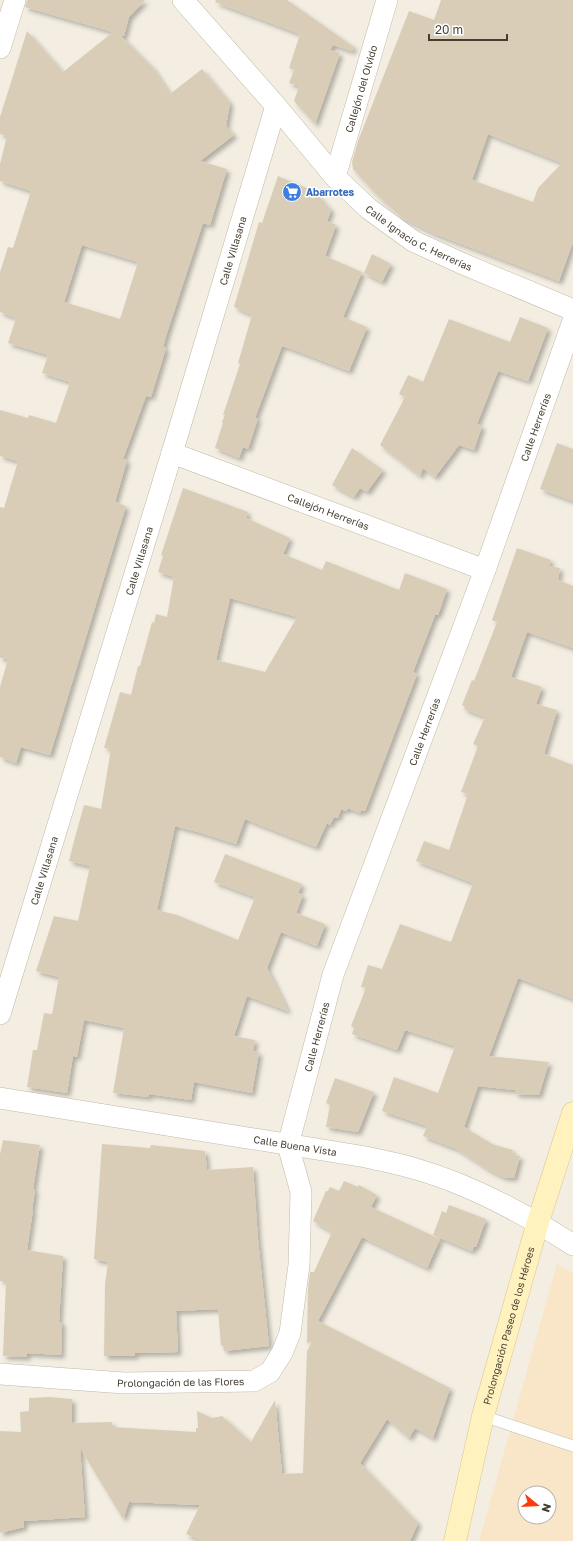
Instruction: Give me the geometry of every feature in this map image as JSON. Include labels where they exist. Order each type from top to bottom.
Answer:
[{"type":"street","points":[[0,48],[15,0]]},
{"type":"street","name":"Calle Ignacio C. Herrerías","points":[[183,0],[276,106],[335,177],[369,209],[413,241],[573,310]]},
{"type":"street","name":"Callejón del Olvido","points":[[335,177],[387,0]]},
{"type":"street","name":"Calle Villasana","points":[[0,1014],[276,106]]},
{"type":"street","name":"Calle Herrerías","points":[[288,1145],[333,975],[485,570],[573,321]]},
{"type":"street","name":"Callejón Herrerías","points":[[172,452],[485,570]]},
{"type":"street","name":"Calle Buena Vista","points":[[0,1098],[366,1157],[418,1169],[473,1190],[538,1222],[573,1245]]},
{"type":"street","name":"Prolongación Paseo de los Héroes","points":[[455,1541],[483,1416],[538,1222],[573,1113]]},
{"type":"street","name":"Prolongación de las Flores","points":[[0,1374],[132,1382],[254,1381],[270,1372],[282,1354],[290,1333],[299,1265],[301,1192],[288,1145]]},
{"type":"lane","points":[[483,1416],[573,1446]]},
{"type":"shaded area","points":[[557,1264],[573,1273],[573,1541],[479,1541]]},
{"type":"building","points":[[27,0],[145,0],[129,17],[124,36],[120,35],[153,68],[170,94],[202,69],[230,103],[226,126],[234,135],[200,161],[227,169],[210,225],[203,223],[167,333],[163,347],[166,348],[151,397],[146,396],[123,459],[127,460],[115,502],[126,506],[50,755],[21,747],[16,763],[0,757],[0,687],[8,659],[0,658],[0,507],[4,508],[18,461],[0,456],[0,410],[28,418],[29,415],[56,423],[70,382],[42,373],[48,355],[8,343],[16,318],[0,312],[0,272],[8,247],[13,248],[31,191],[0,181],[0,164],[7,136],[0,134],[0,117],[27,31],[63,72],[113,32],[25,7]],"holes":[[[82,245],[138,262],[120,319],[64,302]]]},
{"type":"building","points":[[216,0],[287,0],[354,47],[352,51],[333,45],[330,50],[340,53],[315,124],[294,101],[299,86],[289,83],[294,70],[289,68],[300,34],[215,2]]},
{"type":"building","points":[[441,0],[573,0],[573,242],[559,281],[435,234],[402,218],[374,192],[353,169],[352,162],[358,141],[409,11],[434,20]],"holes":[[[488,134],[562,163],[538,188],[533,202],[472,180]]]},
{"type":"building","points":[[278,176],[314,191],[331,210],[327,221],[336,225],[325,256],[362,272],[343,317],[367,327],[349,371],[282,346],[255,418],[258,418],[248,449],[243,447],[239,458],[215,448],[225,415],[223,415],[240,364],[238,363],[252,315],[234,307],[259,222],[262,223]]},
{"type":"building","points":[[372,254],[391,264],[382,282],[364,273]]},
{"type":"building","points":[[520,317],[548,328],[528,381],[498,371],[477,424],[482,426],[474,450],[459,445],[435,477],[423,468],[420,476],[380,445],[405,397],[399,394],[408,375],[423,382],[449,319],[510,342]]},
{"type":"building","points":[[557,443],[573,449],[573,501],[540,489]]},
{"type":"building","points":[[352,448],[383,470],[367,492],[360,488],[354,497],[332,485]]},
{"type":"building","points":[[183,488],[248,512],[246,518],[290,538],[283,554],[322,570],[326,561],[399,590],[405,573],[447,589],[438,615],[435,615],[413,672],[417,674],[365,811],[361,810],[360,813],[348,808],[346,811],[341,809],[338,818],[334,817],[330,825],[327,823],[316,847],[245,819],[236,844],[175,826],[157,910],[177,915],[238,940],[255,897],[214,882],[225,854],[302,884],[298,893],[303,895],[296,913],[325,924],[317,946],[281,932],[267,968],[288,1011],[247,996],[234,1036],[255,1040],[253,1051],[259,1052],[252,1093],[194,1082],[191,1100],[149,1094],[149,1097],[113,1093],[124,1028],[84,1020],[77,1057],[73,1056],[67,1093],[27,1087],[33,1050],[37,1050],[44,1013],[52,1014],[59,977],[36,971],[54,916],[78,921],[90,866],[69,861],[84,805],[101,809],[111,749],[104,748],[120,692],[131,695],[138,666],[140,666],[152,622],[154,623],[156,614],[167,617],[174,577],[158,572],[163,556],[161,555]],"holes":[[[230,598],[297,617],[265,672],[216,660]]]},
{"type":"building","points":[[517,548],[551,560],[549,566],[560,568],[558,580],[573,586],[573,648],[527,632],[511,677],[542,687],[536,704],[557,710],[544,754],[573,765],[573,999],[518,978],[489,1056],[549,1062],[539,1095],[515,1094],[515,1090],[478,1086],[464,1127],[492,1144],[513,1150],[512,1154],[520,1156],[514,1178],[503,1177],[489,1170],[457,1149],[423,1136],[427,1126],[382,1111],[394,1077],[438,1093],[455,1046],[405,1030],[397,1050],[352,1034],[354,1028],[351,1026],[366,988],[361,987],[368,965],[382,969],[400,924],[451,942],[473,883],[416,861],[424,841],[449,850],[468,794],[461,792],[478,746],[473,744],[485,717],[464,709],[465,707],[462,705],[472,680],[474,681],[497,622],[492,620]]},
{"type":"building","points":[[335,1078],[374,1092],[358,1132],[326,1127],[330,1105],[326,1103]]},
{"type":"building","points":[[3,1140],[40,1145],[33,1189],[35,1190],[27,1250],[63,1256],[59,1322],[62,1322],[61,1355],[27,1353],[27,1357],[3,1356],[6,1281],[0,1281],[0,1154]]},
{"type":"building","points":[[102,1144],[150,1148],[151,1145],[205,1151],[207,1170],[253,1167],[258,1240],[269,1346],[224,1351],[223,1345],[221,1346],[218,1309],[176,1311],[178,1352],[135,1353],[135,1356],[104,1356],[105,1284],[108,1262],[94,1259]]},
{"type":"building","points":[[344,1181],[358,1187],[359,1185],[377,1195],[371,1207],[440,1239],[427,1268],[362,1237],[318,1321],[450,1388],[433,1438],[415,1428],[409,1438],[387,1419],[360,1463],[418,1523],[410,1541],[202,1541],[186,1534],[200,1505],[129,1502],[123,1519],[80,1448],[85,1517],[24,1521],[24,1527],[0,1533],[0,1431],[21,1432],[20,1412],[29,1411],[29,1398],[50,1397],[72,1399],[72,1423],[112,1422],[112,1427],[196,1432],[196,1428],[198,1428],[197,1411],[212,1418],[222,1416],[251,1442],[275,1400],[282,1474],[303,1473],[307,1351],[312,1342],[307,1343],[308,1289],[310,1272],[314,1272],[332,1232],[313,1221],[326,1191],[328,1191],[330,1187],[339,1191]]},
{"type":"building","points":[[449,1205],[486,1219],[476,1247],[474,1246],[472,1251],[433,1235],[442,1211],[446,1213]]},
{"type":"place","name":"Abarrotes","points":[[292,192]]}]
